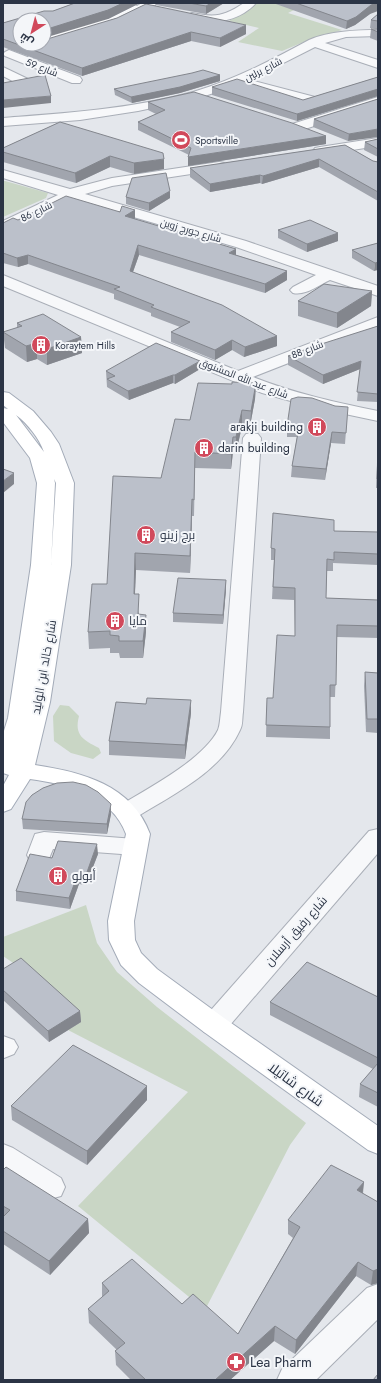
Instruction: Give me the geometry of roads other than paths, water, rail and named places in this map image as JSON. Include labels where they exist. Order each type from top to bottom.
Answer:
[{"type":"main road","name":"شارع خالد ابن الوليد","points":[[3,397],[27,415],[50,444],[65,483],[61,565],[39,702],[9,766]]},
{"type":"main road","name":"شارع خالد ابن الوليد","points":[[3,413],[10,419],[39,458],[46,483],[41,565],[18,718],[9,766],[14,788],[3,804]]},
{"type":"main road","name":"شارع شاتيلا","points":[[9,766],[58,776],[76,782],[113,799],[127,812],[136,824],[138,834],[121,922],[122,940],[130,958],[148,976],[214,1025],[378,1142]]},
{"type":"street","points":[[183,15],[220,20],[232,16],[251,3]]},
{"type":"street","points":[[52,41],[96,28],[145,4],[162,10]]},
{"type":"street","points":[[346,34],[363,28],[367,24]]},
{"type":"street","name":"شارع برلين","points":[[3,122],[80,116],[195,96],[240,80],[313,43],[346,34],[378,32]]},
{"type":"street","points":[[313,43],[378,64]]},
{"type":"street","name":"شارع 59","points":[[4,52],[76,80]]},
{"type":"street","points":[[3,71],[24,82]]},
{"type":"street","points":[[240,80],[311,100]]},
{"type":"street","points":[[195,96],[214,102]]},
{"type":"street","points":[[297,127],[378,100]]},
{"type":"street","points":[[284,123],[348,147],[366,158]]},
{"type":"street","points":[[311,153],[378,142]]},
{"type":"street","name":"شارع 86","points":[[3,227],[70,194],[87,188],[112,182],[235,164]]},
{"type":"street","name":"شارع جورج زوين","points":[[3,174],[241,244],[324,277],[378,291]]},
{"type":"street","points":[[298,290],[324,277]]},
{"type":"street","points":[[324,277],[322,288],[328,292]]},
{"type":"street","name":"شارع عبد الله المشنوق","points":[[3,280],[237,377],[289,396],[341,409],[378,416]]},
{"type":"street","points":[[357,298],[378,299]]},
{"type":"street","name":"شارع 88","points":[[237,377],[378,322]]},
{"type":"street","points":[[127,812],[187,774],[201,763],[223,740],[229,729],[232,712],[252,438]]},
{"type":"street","name":"شارع رفيق أرسلان","points":[[214,1025],[378,837]]},
{"type":"street","points":[[39,855],[44,840],[135,847]]},
{"type":"street","points":[[3,1156],[50,1187]]},
{"type":"street","points":[[294,1380],[378,1298]]},
{"type":"place","name":"Sportsville","points":[[181,140]]},
{"type":"place","name":"Koraytem Hills","points":[[41,345]]},
{"type":"place","name":"arakji building","points":[[317,427]]},
{"type":"place","name":"darin building","points":[[204,448]]},
{"type":"place","name":"برج زينو","points":[[146,535]]},
{"type":"place","name":"مايا","points":[[115,621]]},
{"type":"place","name":"أبولو","points":[[58,876]]},
{"type":"place","name":"Lea Pharm","points":[[236,1362]]}]
